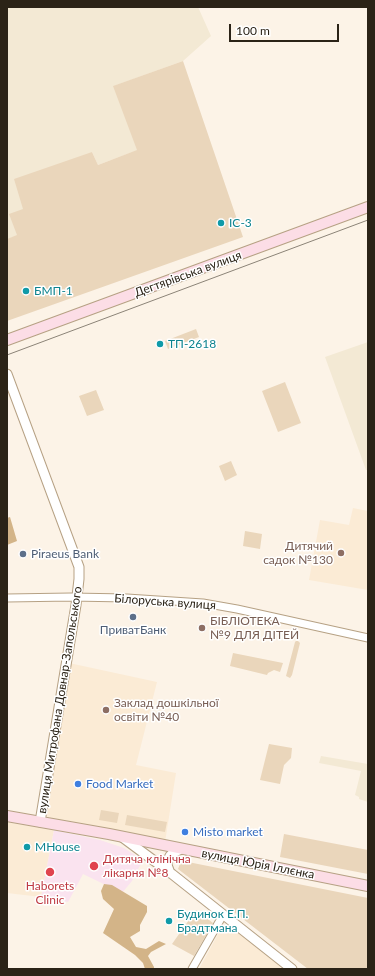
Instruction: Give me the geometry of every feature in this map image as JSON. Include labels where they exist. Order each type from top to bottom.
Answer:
[{"type":"main road","name":"Дегтярівська вулиця","points":[[7,340],[368,207]]},
{"type":"main road","name":"вулиця Юрія Іллєнка","points":[[7,816],[122,836],[368,886]]},
{"type":"street","name":"вулиця Митрофана Довнар-Запольського","points":[[7,374],[79,566],[76,606],[40,822]]},
{"type":"street","name":"Білоруська вулиця","points":[[7,598],[127,598],[203,603],[368,638]]},
{"type":"street","points":[[122,836],[292,969]]},
{"type":"street","points":[[170,873],[168,869],[168,860],[173,853],[181,849]]},
{"type":"street","points":[[192,969],[223,914]]},
{"type":"shaded area","points":[[7,7],[198,7],[211,36],[183,61],[114,86],[138,150],[98,165],[92,152],[23,209],[17,236],[7,239]]},
{"type":"shaded area","points":[[183,61],[243,237],[7,321],[7,239],[17,235],[9,214],[23,209],[14,179],[92,152],[98,165],[137,150],[113,86]]},
{"type":"shaded area","points":[[196,329],[199,337],[168,349],[165,341]]},
{"type":"shaded area","points":[[368,342],[368,470],[366,470],[325,357]]},
{"type":"shaded area","points":[[285,382],[301,423],[278,432],[262,391]]},
{"type":"shaded area","points":[[96,390],[104,410],[87,416],[79,396]]},
{"type":"shaded area","points":[[231,461],[237,475],[225,481],[219,466]]},
{"type":"shaded area","name":"Дитячий садок №130","points":[[353,508],[368,511],[368,590],[309,580],[320,520],[349,525]]},
{"type":"shaded area","points":[[10,517],[17,541],[7,545],[7,518]]},
{"type":"shaded area","points":[[245,531],[262,534],[260,549],[243,546]]},
{"type":"shaded area","points":[[296,641],[300,643],[290,678],[286,676]]},
{"type":"shaded area","points":[[233,653],[283,663],[280,672],[274,670],[267,675],[230,666]]},
{"type":"shaded area","points":[[69,663],[157,682],[136,765],[176,773],[165,842],[50,819],[47,816],[46,812],[59,737]]},
{"type":"shaded area","points":[[269,744],[292,748],[291,758],[284,765],[280,784],[260,780]]},
{"type":"shaded area","points":[[321,756],[368,764],[368,802],[359,799],[359,797],[355,795],[361,771],[319,763]]},
{"type":"shaded area","points":[[101,810],[119,813],[117,823],[99,820]]},
{"type":"shaded area","points":[[127,815],[167,822],[165,832],[125,825]]},
{"type":"shaded area","points":[[7,822],[54,830],[41,897],[7,893]]},
{"type":"shaded area","name":"Дитяча клінічна лікарня №8","points":[[54,830],[100,840],[124,848],[143,860],[132,881],[122,893],[83,874],[68,902],[41,897]]},
{"type":"shaded area","points":[[284,834],[368,850],[368,874],[280,857]]},
{"type":"shaded area","points":[[183,861],[368,898],[368,969],[308,969],[178,869]]},
{"type":"shaded area","points":[[104,884],[112,885],[147,906],[147,912],[140,925],[140,931],[130,937],[136,947],[146,949],[159,941],[166,944],[151,952],[148,956],[154,969],[145,969],[143,963],[135,955],[103,933],[114,909],[103,899],[101,891]]},
{"type":"shaded area","points":[[196,910],[213,923],[194,956],[172,944]]},
{"type":"shaded area","points":[[228,924],[281,966],[279,969],[199,969],[222,927]]},
{"type":"tram line","points":[[7,355],[368,220]]},
{"type":"place","name":"ІС-3","points":[[221,223]]},
{"type":"place","name":"БМП-1","points":[[26,291]]},
{"type":"place","name":"ТП-2618","points":[[160,344]]},
{"type":"place","name":"Дитячий садок №130","points":[[341,553]]},
{"type":"place","name":"Piraeus Bank","points":[[23,554]]},
{"type":"place","name":"ПриватБанк","points":[[133,617]]},
{"type":"place","name":"БІБЛІОТЕКА №9 ДЛЯ ДІТЕЙ","points":[[202,628]]},
{"type":"place","name":"Заклад дошкільної освіти №40","points":[[106,710]]},
{"type":"place","name":"Food Market","points":[[78,784]]},
{"type":"place","name":"Misto market","points":[[185,832]]},
{"type":"place","name":"MHouse","points":[[27,847]]},
{"type":"place","name":"Дитяча клінічна лікарня №8","points":[[94,866]]},
{"type":"place","name":"Haborets Clinic","points":[[50,872]]},
{"type":"place","name":"Будинок Е.П. Брадтмана","points":[[169,921]]}]
